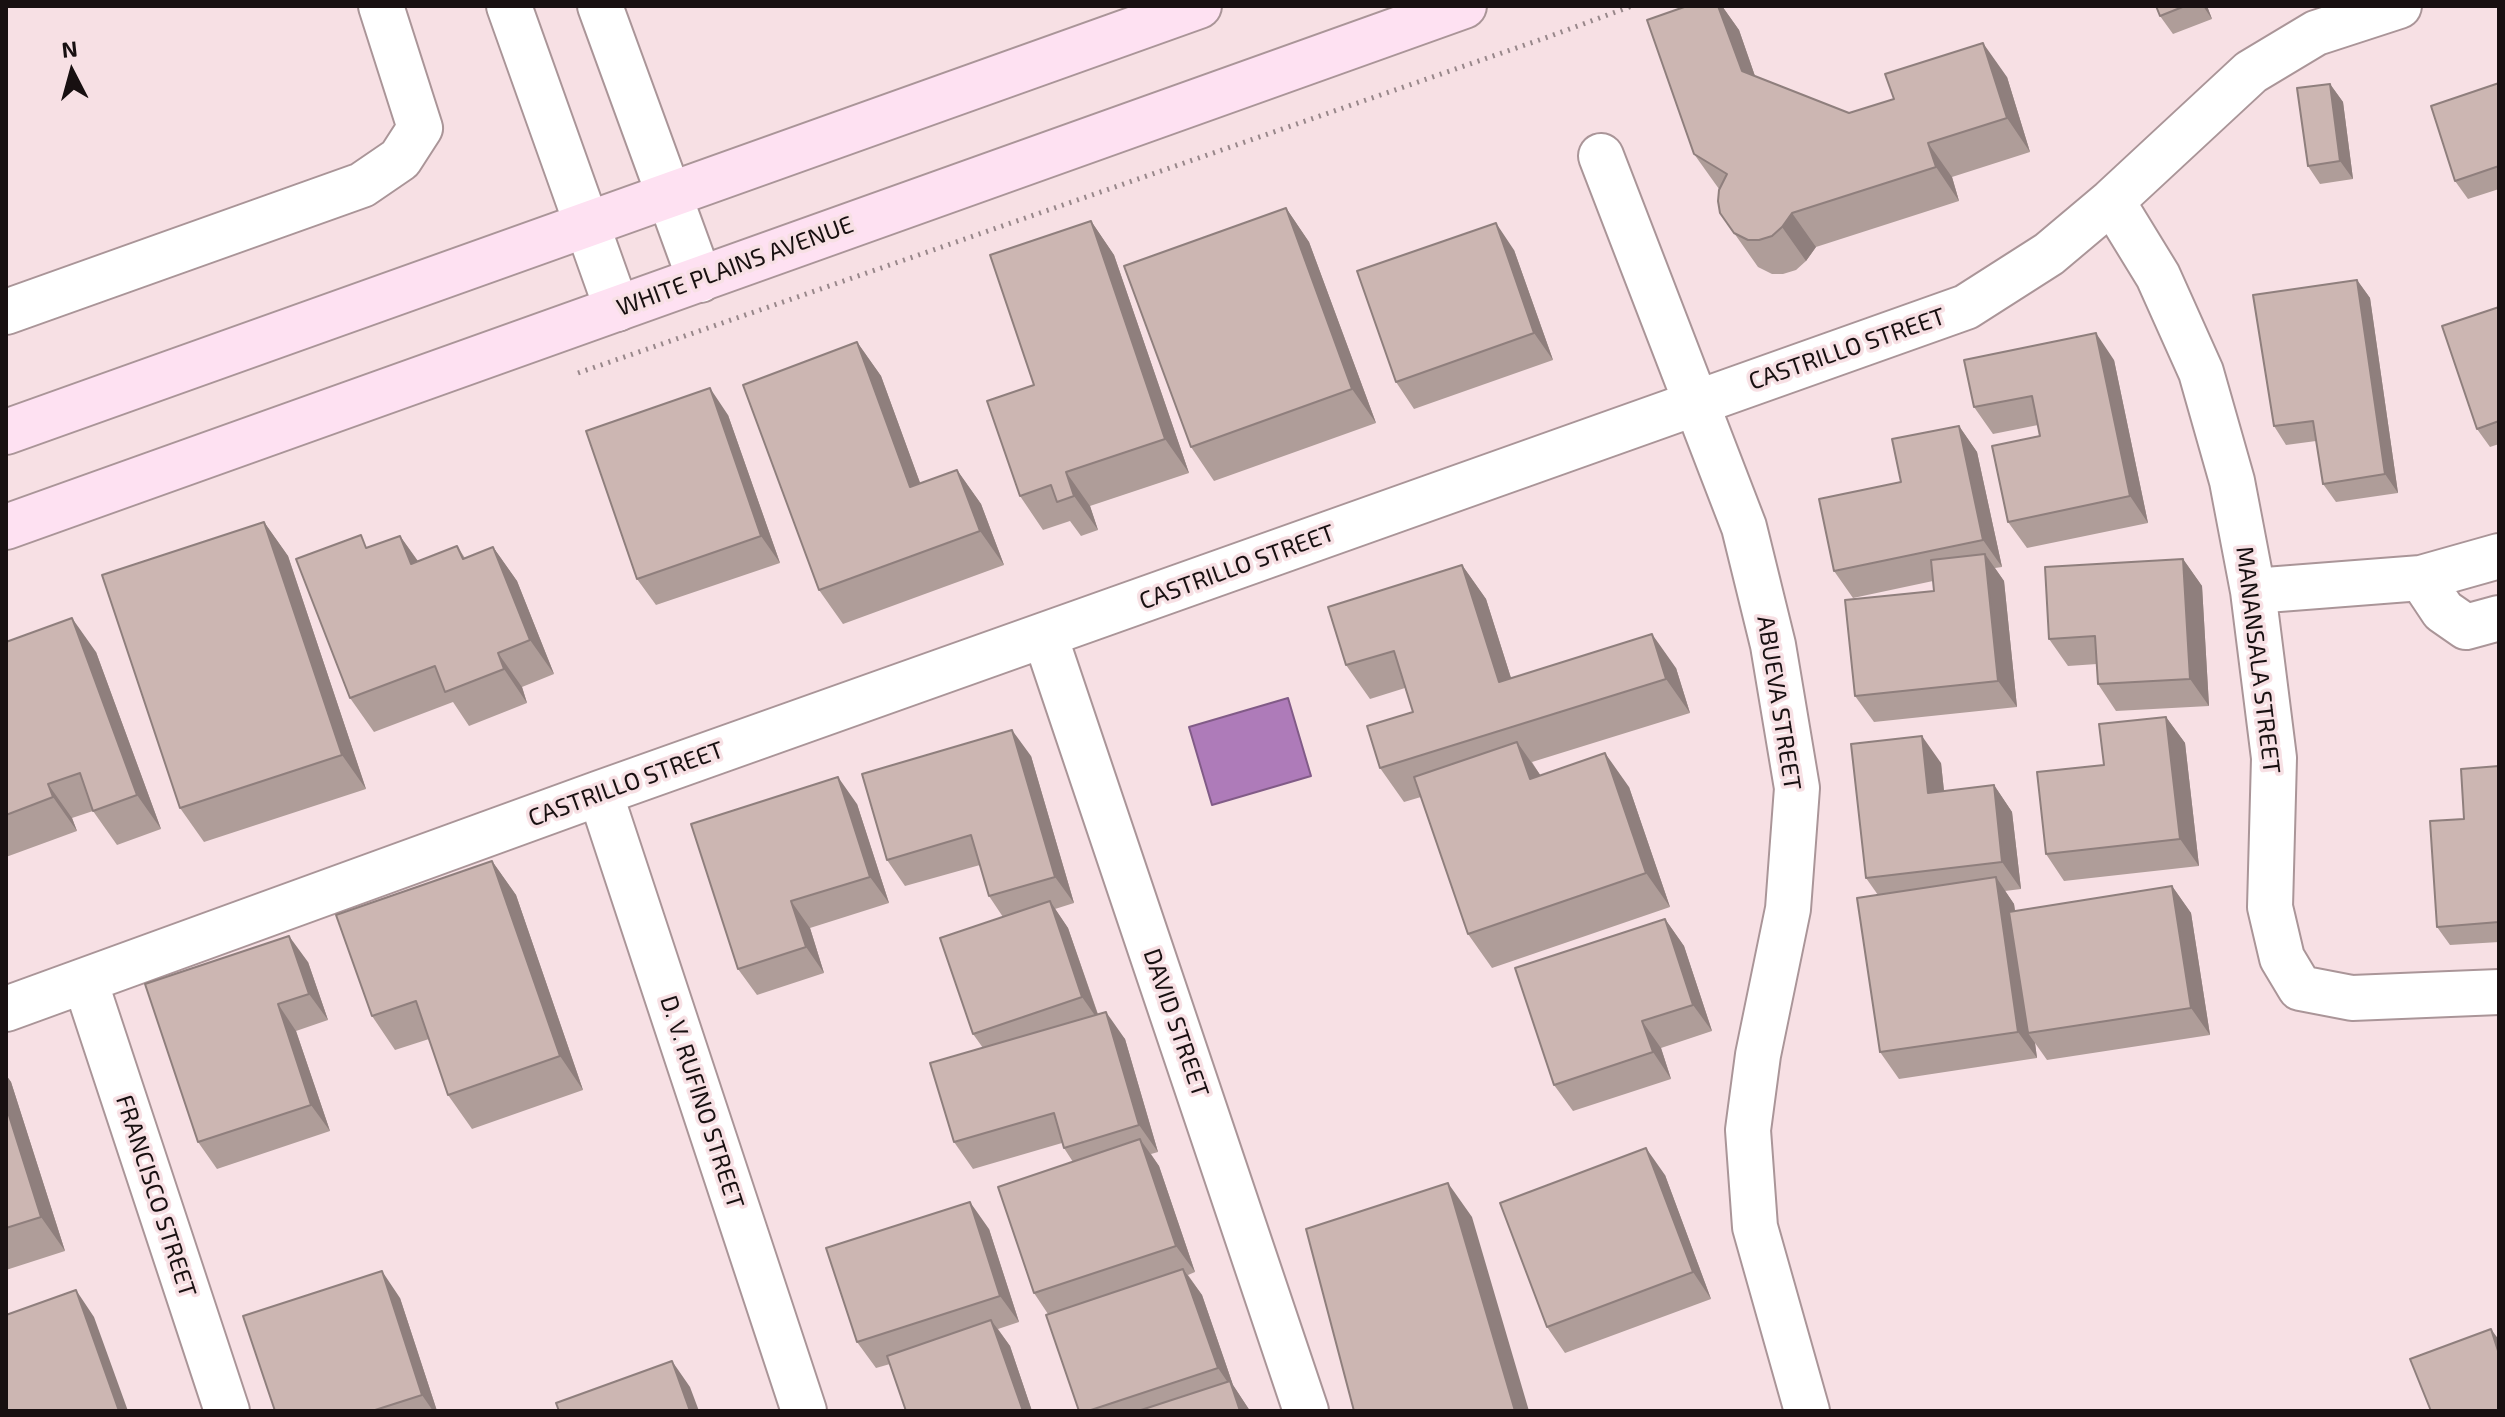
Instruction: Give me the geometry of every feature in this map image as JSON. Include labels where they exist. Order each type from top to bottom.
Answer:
[{"type":"street","points":[[6,312],[362,185],[400,159],[420,128],[381,6]]},
{"type":"street","points":[[509,6],[617,309]]},
{"type":"street","points":[[600,6],[700,280]]},
{"type":"street","points":[[6,432],[1199,6]]},
{"type":"street","name":"WHITE PLAINS AVENUE","points":[[6,527],[1464,6]]},
{"type":"street","name":"CASTRILLO STREET","points":[[6,1009],[600,793],[1966,307],[2049,254],[2112,201],[2251,72],[2316,33],[2399,6]]},
{"type":"street","name":"ABUEVA STREET","points":[[1601,156],[1744,527],[1773,645],[1797,788],[1788,909],[1758,1055],[1748,1130],[1755,1227],[1807,1411]]},
{"type":"street","name":"MANANSALA STREET","points":[[2112,201],[2158,276],[2201,372],[2232,481],[2253,591],[2274,758],[2270,907],[2282,958],[2300,988],[2352,998],[2499,992]]},
{"type":"street","points":[[2253,591],[2421,578],[2499,556]]},
{"type":"street","points":[[2421,578],[2443,611],[2466,627],[2499,618]]},
{"type":"street","name":"DAVID STREET","points":[[1045,636],[1306,1411]]},
{"type":"street","name":"D. V. RUFINO STREET","points":[[600,793],[804,1411]]},
{"type":"street","name":"FRANCISCO STREET","points":[[85,981],[227,1411]]},
{"type":"path","points":[[564,378],[1632,6]]},
{"type":"shaded area","points":[[1288,698],[1311,776],[1212,805],[1189,727]]},
{"type":"building","points":[[1687,6],[1718,6],[1742,71],[1849,113],[1894,99],[1885,74],[1983,43],[2007,118],[1928,143],[1936,167],[1792,213],[1772,236],[1748,240],[1734,233],[1720,213],[1719,190],[1727,174],[1694,154],[1647,20]]},
{"type":"building","points":[[2156,6],[2185,6],[2160,16]]},
{"type":"building","points":[[2499,83],[2499,166],[2455,181],[2431,106]]},
{"type":"building","points":[[2330,84],[2340,161],[2308,166],[2297,88]]},
{"type":"building","points":[[1286,208],[1352,389],[1191,447],[1124,266]]},
{"type":"building","points":[[1091,221],[1165,439],[1066,472],[1074,496],[1057,502],[1051,485],[1020,496],[987,401],[1034,385],[990,255]]},
{"type":"building","points":[[1496,223],[1534,333],[1396,382],[1357,271]]},
{"type":"building","points":[[2357,280],[2385,474],[2323,484],[2313,421],[2274,426],[2253,295]]},
{"type":"building","points":[[2499,307],[2499,421],[2477,429],[2442,326]]},
{"type":"building","points":[[2096,333],[2130,496],[2008,522],[1992,446],[2040,436],[2032,396],[1974,407],[1964,360]]},
{"type":"building","points":[[857,342],[910,487],[957,470],[980,531],[819,590],[743,385]]},
{"type":"building","points":[[710,388],[761,536],[637,579],[586,431]]},
{"type":"building","points":[[1959,426],[1983,540],[1834,571],[1819,499],[1901,482],[1892,439]]},
{"type":"building","points":[[264,522],[342,755],[180,808],[102,575]]},
{"type":"building","points":[[361,535],[366,548],[400,536],[411,564],[457,546],[463,559],[493,547],[530,640],[498,653],[504,669],[445,692],[435,666],[350,698],[296,559]]},
{"type":"building","points":[[1985,554],[1998,681],[1855,696],[1845,600],[1934,591],[1931,560]]},
{"type":"building","points":[[2183,559],[2190,679],[2098,684],[2095,636],[2049,639],[2045,567]]},
{"type":"building","points":[[1462,565],[1499,682],[1652,634],[1666,679],[1380,768],[1367,726],[1413,712],[1394,651],[1346,665],[1328,607]]},
{"type":"building","points":[[72,618],[137,795],[93,811],[80,773],[48,784],[53,797],[6,815],[6,642]]},
{"type":"building","points":[[2166,717],[2180,839],[2046,854],[2037,772],[2104,765],[2099,724]]},
{"type":"building","points":[[1012,730],[1055,877],[989,896],[971,835],[887,860],[862,774]]},
{"type":"building","points":[[1922,736],[1928,793],[1994,785],[2002,862],[1866,878],[1851,744]]},
{"type":"building","points":[[1517,742],[1530,779],[1605,753],[1646,873],[1468,934],[1414,777]]},
{"type":"building","points":[[2499,766],[2499,922],[2437,927],[2430,821],[2464,819],[2461,769]]},
{"type":"building","points":[[838,777],[870,877],[791,901],[806,947],[738,969],[691,824]]},
{"type":"building","points":[[492,861],[560,1056],[448,1095],[416,1001],[372,1016],[336,915]]},
{"type":"building","points":[[1996,877],[2018,1032],[1880,1052],[1857,898]]},
{"type":"building","points":[[2172,886],[2191,1008],[2028,1033],[2009,912]]},
{"type":"building","points":[[1050,901],[1082,997],[973,1034],[940,938]]},
{"type":"building","points":[[1665,919],[1693,1005],[1642,1021],[1653,1052],[1554,1085],[1515,968]]},
{"type":"building","points":[[289,936],[309,994],[278,1004],[311,1105],[198,1142],[145,984]]},
{"type":"building","points":[[1106,1012],[1139,1125],[1064,1148],[1054,1113],[954,1142],[930,1063]]},
{"type":"building","points":[[6,1106],[41,1217],[6,1228]]},
{"type":"building","points":[[1140,1139],[1176,1246],[1034,1293],[998,1187]]},
{"type":"building","points":[[1646,1148],[1693,1272],[1547,1327],[1500,1203]]},
{"type":"building","points":[[1448,1183],[1515,1411],[1354,1411],[1306,1229]]},
{"type":"building","points":[[970,1202],[1000,1296],[857,1342],[826,1248]]},
{"type":"building","points":[[1183,1269],[1218,1368],[1088,1411],[1079,1411],[1046,1315]]},
{"type":"building","points":[[382,1271],[422,1395],[372,1411],[275,1411],[243,1316]]},
{"type":"building","points":[[76,1290],[119,1411],[6,1411],[6,1315]]},
{"type":"building","points":[[991,1320],[1023,1411],[906,1411],[887,1356]]},
{"type":"building","points":[[2491,1329],[2499,1354],[2499,1411],[2431,1411],[2410,1359]]},
{"type":"building","points":[[672,1361],[690,1411],[559,1411],[556,1403]]},
{"type":"building","points":[[1230,1381],[1240,1411],[1138,1411]]}]
